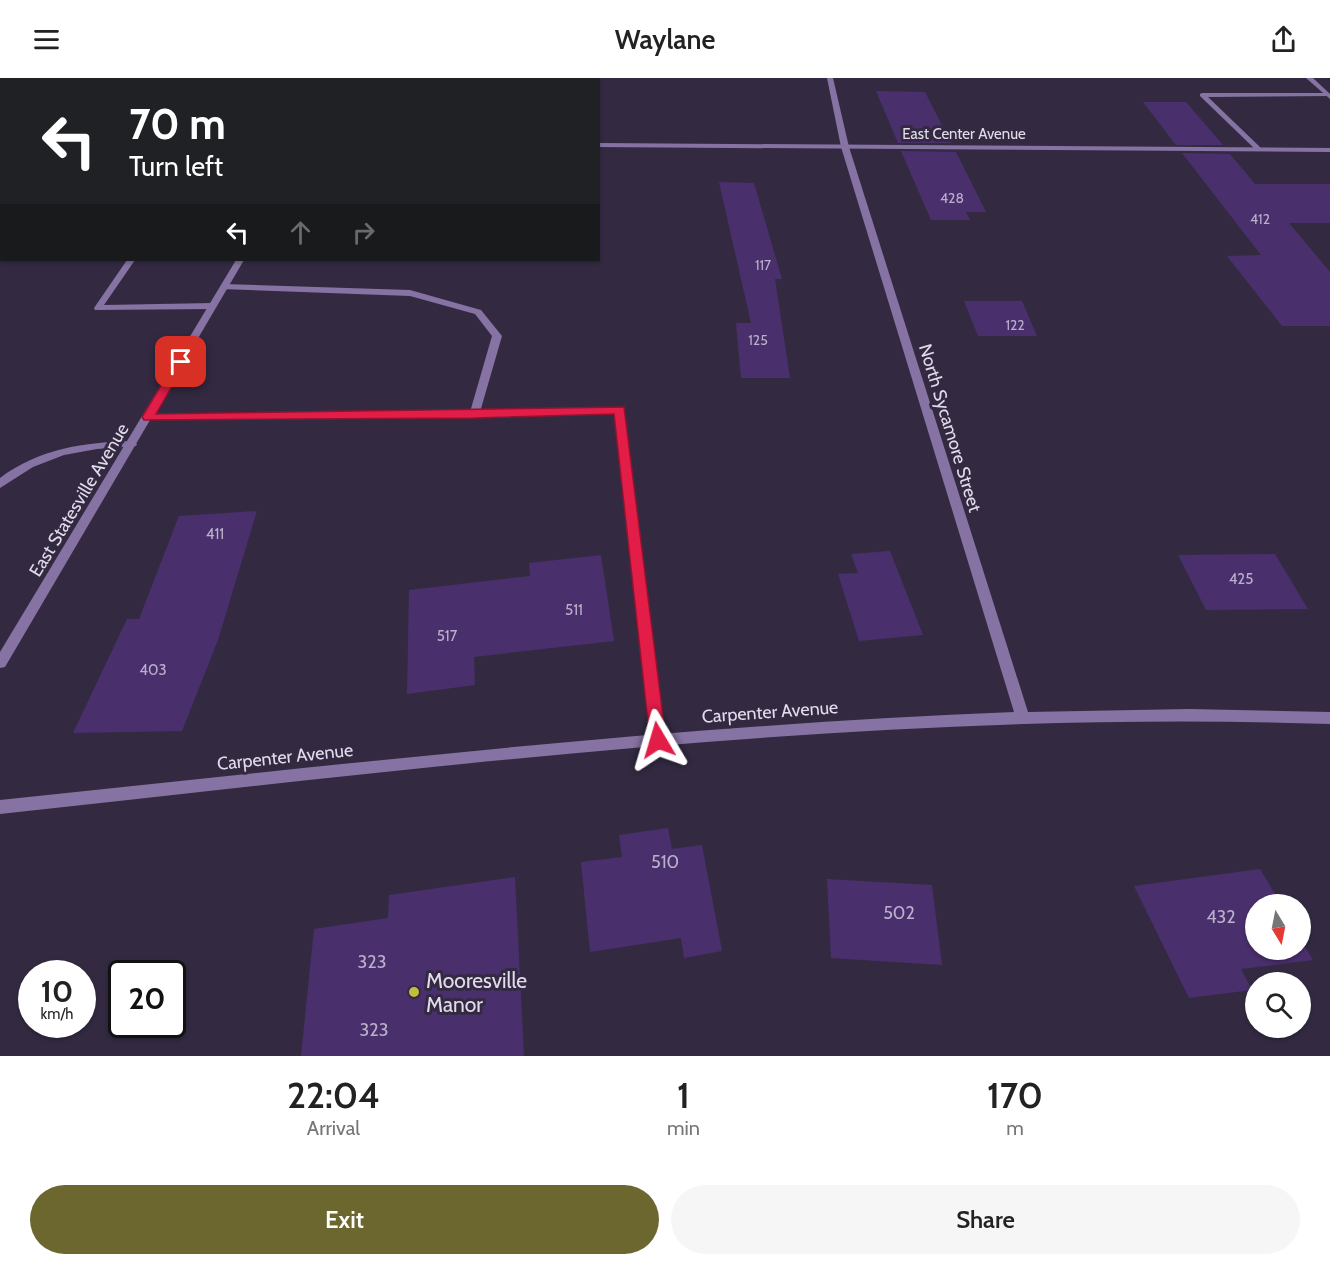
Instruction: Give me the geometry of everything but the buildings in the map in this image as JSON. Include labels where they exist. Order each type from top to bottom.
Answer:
[{"type":"street","name":"North Sycamore Street","points":[[830,78],[845,147],[1023,718]]},
{"type":"street","points":[[1309,78],[1329,96]]},
{"type":"street","points":[[1257,149],[1202,95],[1329,96]]},
{"type":"street","name":"East Center Avenue","points":[[600,146],[1330,150]]},
{"type":"street","points":[[129,261],[98,308],[213,306]]},
{"type":"street","name":"East Statesville Avenue","points":[[0,663],[239,261]]},
{"type":"street","points":[[224,287],[410,293],[478,312],[497,336],[474,415]]},
{"type":"street","points":[[148,417],[474,415],[620,410],[658,740]]},
{"type":"street","points":[[0,484],[12,473],[56,453],[93,444],[132,444]]},
{"type":"street","name":"Carpenter Avenue","points":[[0,807],[597,744],[917,721],[1217,713],[1330,718]]},
{"type":"place","name":"Mooresville Manor","points":[[414,992]]},
{"type":"route","points":[[181,362],[148,417],[474,415],[620,410],[658,740]]}]
